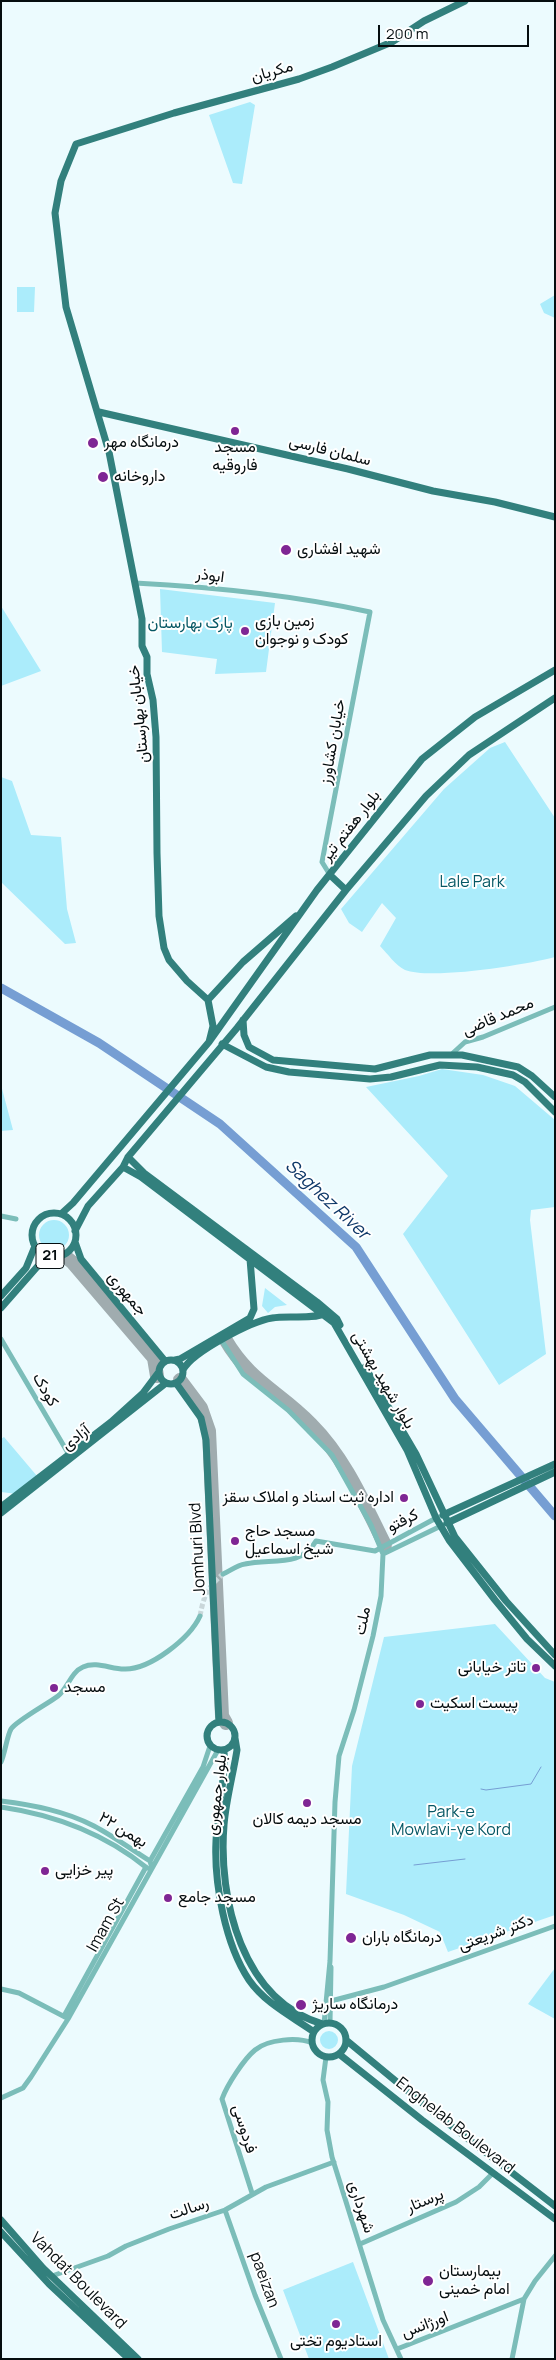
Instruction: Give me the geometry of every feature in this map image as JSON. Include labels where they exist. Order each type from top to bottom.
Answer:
[{"type":"main road","name":"مکریان","points":[[76,144],[299,79],[392,42],[424,21],[465,1]]},
{"type":"main road","name":"خیابان بهارستان","points":[[76,144],[61,182],[55,213],[66,307],[100,412],[128,537],[142,619],[142,646],[147,657],[147,674],[153,700],[156,737],[157,853],[160,916],[164,948],[170,960],[187,981],[208,1000]]},
{"type":"main road","name":"سلمان فارسی","points":[[100,412],[348,469],[433,491],[494,502],[555,517]]},
{"type":"main road","name":"بلوار هفتم تیر","points":[[61,1214],[73,1203],[209,1042],[330,875],[422,759],[475,717],[555,670]]},
{"type":"main road","points":[[75,1231],[88,1206],[243,1020],[346,890],[426,796],[469,755],[555,698]]},
{"type":"main road","points":[[330,875],[346,890]]},
{"type":"main road","points":[[209,1042],[214,1026],[208,1000],[270,936],[304,910]]},
{"type":"main road","points":[[243,1020],[244,1035],[249,1047],[264,1056],[283,1062],[352,1068],[386,1068],[430,1055],[453,1054],[518,1067],[532,1076],[555,1097]]},
{"type":"main road","points":[[222,1044],[248,1059],[277,1070],[351,1078],[380,1079],[440,1065],[477,1067],[508,1074],[526,1082],[555,1112]]},
{"type":"main road","points":[[351,1078],[352,1068]]},
{"type":"main road","name":"بلوار شهید بهشتی","points":[[128,1157],[144,1173],[326,1313],[346,1343],[407,1450],[444,1524],[495,1600],[555,1666]]},
{"type":"main road","name":"بلوار شهید بهشتی","points":[[123,1166],[252,1257]]},
{"type":"main road","name":"21","points":[[49,1213],[61,1214],[72,1222],[75,1231],[75,1242],[67,1252],[50,1257],[39,1251],[35,1246],[32,1232],[37,1220],[49,1213]]},
{"type":"main road","name":"جمهوری","points":[[75,1242],[81,1259],[164,1361]]},
{"type":"main road","points":[[1,1296],[26,1268],[35,1246]]},
{"type":"main road","points":[[1,1308],[37,1267],[50,1257]]},
{"type":"main road","points":[[1,1507],[68,1453],[103,1428],[143,1394],[164,1361],[180,1359],[250,1318],[254,1309],[252,1257]]},
{"type":"main road","points":[[158,1373],[160,1379],[166,1383],[176,1383],[182,1377],[183,1370],[192,1359],[222,1340],[269,1318],[326,1313]]},
{"type":"main road","points":[[175,1360],[183,1370]]},
{"type":"main road","name":"آزادی","points":[[1,1513],[166,1383]]},
{"type":"main road","name":"Jomhuri Blvd","points":[[176,1383],[201,1418],[206,1440],[219,1722]]},
{"type":"main road","points":[[444,1524],[462,1511],[555,1464]]},
{"type":"main road","points":[[439,1516],[462,1511],[555,1472]]},
{"type":"main road","name":"بلوار شهید بهشتی","points":[[444,1524],[506,1601],[555,1655]]},
{"type":"main road","points":[[219,1722],[230,1725],[235,1738],[231,1746],[221,1750],[210,1746],[207,1732],[219,1722]]},
{"type":"main road","name":"بلوار جمهوری","points":[[235,1738],[237,1750],[224,1824],[224,1851],[226,1887],[239,1938],[255,1972],[269,1991],[298,2013],[326,2024]]},
{"type":"main road","name":"بلوار جمهوری","points":[[221,1750],[225,1772],[218,1818],[216,1856],[220,1896],[230,1937],[249,1980],[270,2003],[314,2032]]},
{"type":"main road","points":[[326,2024],[342,2029],[346,2040],[339,2054],[326,2057],[317,2052],[312,2043],[314,2032],[326,2024]]},
{"type":"main road","name":"Enghelab Boulevard","points":[[346,2040],[432,2111],[555,2206]]},
{"type":"main road","name":"Enghelab Boulevard","points":[[339,2054],[428,2125],[555,2219]]},
{"type":"main road","points":[[493,2172],[507,2169]]},
{"type":"main road","name":"Vahdat Boulevard","points":[[1,2220],[17,2240],[52,2276],[138,2359]]},
{"type":"main road","name":"Vahdat Boulevard","points":[[1,2232],[49,2284],[129,2359]]},
{"type":"street","name":"ابوذر","points":[[135,583],[188,586],[282,597],[370,612]]},
{"type":"street","name":"خیابان کشاورز","points":[[330,875],[322,862],[370,612]]},
{"type":"street","name":"محمد قاضی","points":[[453,1054],[465,1042],[483,1037],[555,1007]]},
{"type":"street","points":[[1,1216],[16,1219]]},
{"type":"street","name":"کودک","points":[[1,1339],[68,1453]]},
{"type":"street","name":"ملت","points":[[222,1340],[232,1360],[243,1374],[288,1410],[332,1455],[381,1546],[383,1554],[381,1596],[373,1636],[354,1710],[339,1756],[335,1802],[326,2024]]},
{"type":"street","name":"کرفتو","points":[[381,1546],[439,1516]]},
{"type":"street","points":[[383,1554],[444,1524]]},
{"type":"street","points":[[224,1574],[243,1564],[273,1562],[304,1556],[316,1541],[370,1551],[381,1546]]},
{"type":"street","points":[[1,1762],[12,1729],[60,1695],[75,1673],[82,1667],[92,1664],[130,1670],[154,1659],[178,1644],[195,1626],[200,1616]]},
{"type":"street","points":[[150,1861],[204,1767],[210,1746]]},
{"type":"street","name":"Imam St","points":[[1,2098],[23,2088],[221,1750]]},
{"type":"street","name":"۲۲ بهمن","points":[[1,1800],[55,1810],[95,1826],[150,1861],[152,1868],[148,1869],[91,1832],[73,1823],[31,1811],[1,1807]]},
{"type":"street","points":[[1,1989],[19,1993],[66,2017],[146,1867]]},
{"type":"street","name":"دکتر شریعتی","points":[[331,2001],[384,1987],[555,1926]]},
{"type":"street","name":"ملت","points":[[326,2024],[331,2001],[330,1961]]},
{"type":"street","name":"فردوسی","points":[[252,2194],[222,2099],[228,2084],[255,2050],[268,2043],[304,2040],[312,2043]]},
{"type":"street","name":"شهرداری","points":[[326,2057],[323,2080],[328,2102],[327,2130],[334,2162],[383,2320],[401,2359]]},
{"type":"street","name":"رسالت","points":[[52,2276],[108,2256],[134,2242],[225,2210],[252,2194],[334,2162]]},
{"type":"street","name":"پرستار","points":[[360,2244],[456,2202],[480,2187],[493,2172]]},
{"type":"street","name":"paeizan","points":[[225,2210],[255,2295],[281,2359]]},
{"type":"street","points":[[512,2359],[524,2299],[535,2281],[555,2256]]},
{"type":"street","name":"اورژانس","points":[[397,2349],[524,2299]]},
{"type":"green space","points":[[250,102],[255,105],[242,184],[233,183],[209,115]]},
{"type":"green space","points":[[17,287],[35,287],[34,312],[17,312]]},
{"type":"green space","points":[[555,295],[555,318],[544,313],[540,304]]},
{"type":"green space","name":"پارک بهارستان","points":[[160,589],[275,603],[266,672],[215,674],[217,659],[162,652]]},
{"type":"green space","points":[[1,606],[41,671],[1,686]]},
{"type":"green space","name":"Lale Park","points":[[505,742],[555,818],[555,957],[523,964],[456,972],[418,973],[405,970],[380,946],[396,918],[382,903],[362,932],[349,923],[341,909],[444,789],[490,748]]},
{"type":"green space","points":[[1,777],[12,781],[31,835],[61,837],[67,909],[76,943],[65,944],[1,882]]},
{"type":"green space","points":[[442,1069],[483,1075],[515,1086],[555,1120],[555,1207],[531,1210],[530,1220],[546,1354],[499,1385],[403,1234],[448,1176],[366,1087],[419,1076]]},
{"type":"green space","points":[[1,1085],[13,1130],[1,1131]]},
{"type":"green space","points":[[54,1220],[65,1224],[69,1235],[65,1246],[54,1250],[43,1246],[39,1235],[43,1224]]},
{"type":"green space","points":[[265,1288],[287,1305],[275,1307],[268,1313],[262,1306]]},
{"type":"green space","points":[[4,1437],[37,1476],[17,1494],[1,1492],[1,1439]]},
{"type":"green space","name":"Park-e Mowlavi-ye Kord","points":[[495,1624],[545,1678],[555,1682],[555,1915],[448,1952],[440,1932],[404,1915],[346,1894],[352,1766],[384,1637]]},
{"type":"green space","points":[[555,1968],[555,2019],[528,2004]]},
{"type":"green space","points":[[329,2031],[335,2034],[338,2040],[335,2046],[329,2049],[323,2046],[320,2040],[323,2034]]},
{"type":"green space","name":"استادیوم تختی","points":[[353,2262],[389,2359],[309,2359],[283,2290]]},
{"type":"waterway","name":"Saghez River","points":[[1,988],[99,1043],[220,1124],[356,1247],[455,1399],[555,1516]]},
{"type":"waterway","points":[[481,1789],[531,1784],[541,1767]]},
{"type":"waterway","points":[[414,1865],[465,1859]]},
{"type":"taxiway","points":[[55,1257],[67,1258],[72,1262],[154,1358],[157,1376]]},
{"type":"taxiway","points":[[225,1339],[244,1366],[311,1424],[334,1451],[353,1482],[385,1545]]},
{"type":"taxiway","points":[[180,1380],[201,1408],[209,1431],[222,1716],[226,1723]]},
{"type":"tunnel","points":[[200,1616],[207,1592],[223,1574]]},
{"type":"place","name":"مسجد فاروقیه","points":[[235,431]]},
{"type":"place","name":"درمانگاه مهر","points":[[93,443]]},
{"type":"place","name":"داروخانه","points":[[103,477]]},
{"type":"place","name":"شهید افشاری","points":[[286,550]]},
{"type":"place","name":"زمین بازی کودک و نوجوان","points":[[245,631]]},
{"type":"place","name":"اداره ثبت اسناد و املاک سقز","points":[[404,1498]]},
{"type":"place","name":"مسجد حاج شیخ اسماعیل","points":[[235,1541]]},
{"type":"place","name":"تاتر خیابانی","points":[[536,1668]]},
{"type":"place","name":"مسجد","points":[[54,1688]]},
{"type":"place","name":"پیست اسکیت","points":[[420,1704]]},
{"type":"place","name":"مسجد دیمه کالان","points":[[307,1803]]},
{"type":"place","name":"پیر خزایی","points":[[45,1871]]},
{"type":"place","name":"مسجد جامع","points":[[168,1898]]},
{"type":"place","name":"درمانگاه باران","points":[[351,1938]]},
{"type":"place","name":"درمانگاه ساریژ","points":[[301,2005]]},
{"type":"place","name":"بیمارستان امام خمینی","points":[[428,2281]]},
{"type":"place","name":"استادیوم تختی","points":[[336,2324]]}]
